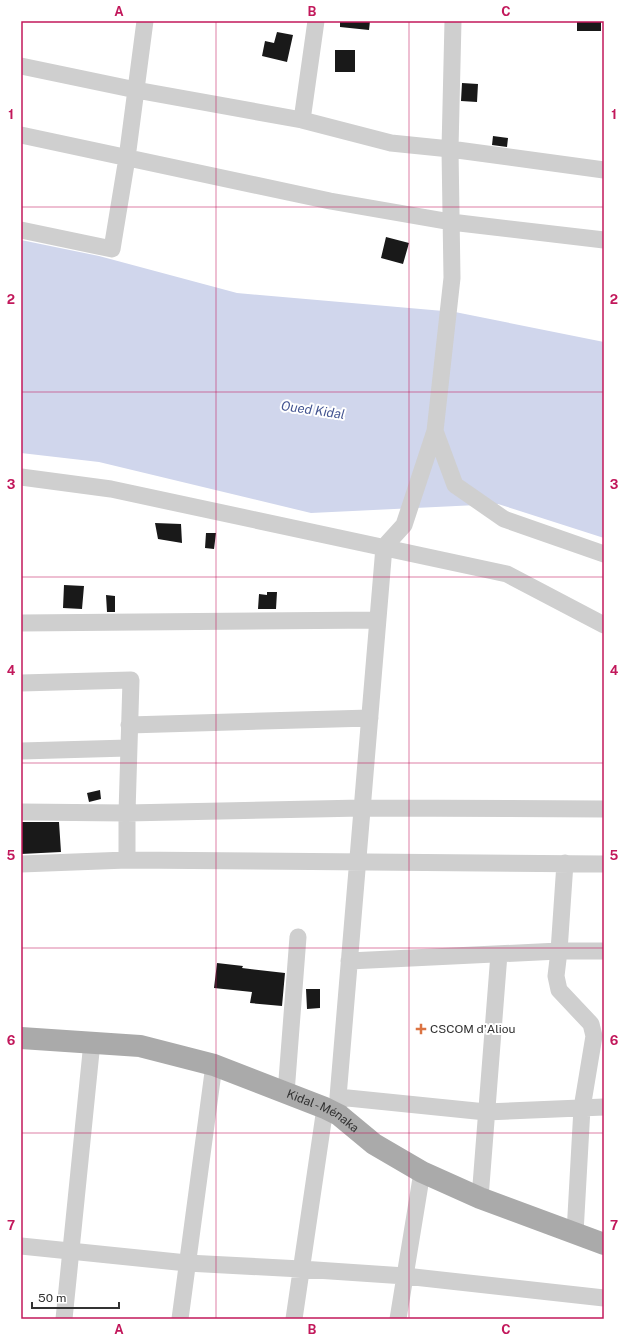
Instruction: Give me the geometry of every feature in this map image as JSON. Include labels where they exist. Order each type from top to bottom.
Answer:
[{"type":"main road","name":"Kidal - Ménaka","points":[[21,1038],[140,1046],[214,1065],[286,1093],[334,1106],[374,1144],[422,1172],[480,1198],[604,1244]]},
{"type":"street","points":[[21,230],[112,249],[127,158],[145,21]]},
{"type":"street","points":[[302,120],[316,21]]},
{"type":"street","points":[[294,1319],[301,1269],[334,1106],[349,961],[384,547],[404,524],[434,431],[452,278],[450,149],[453,21]]},
{"type":"street","points":[[21,66],[136,90],[302,120],[391,143],[450,149],[604,170]]},
{"type":"street","points":[[21,135],[330,201],[451,222],[604,240]]},
{"type":"street","points":[[434,431],[455,485],[504,518],[604,554]]},
{"type":"street","points":[[21,477],[111,489],[507,574],[604,625]]},
{"type":"street","points":[[21,623],[378,620]]},
{"type":"street","points":[[21,683],[131,680],[128,748],[127,860]]},
{"type":"street","points":[[129,725],[370,718]]},
{"type":"street","points":[[21,751],[128,748]]},
{"type":"street","points":[[21,812],[127,813],[362,808],[604,809]]},
{"type":"street","points":[[21,864],[127,860],[604,864]]},
{"type":"street","points":[[565,863],[560,951],[556,976],[559,990],[591,1024],[594,1036],[582,1108],[575,1233]]},
{"type":"street","points":[[286,1093],[298,937]]},
{"type":"street","points":[[349,961],[560,951],[604,951]]},
{"type":"street","points":[[480,1198],[499,954]]},
{"type":"street","points":[[64,1319],[92,1042]]},
{"type":"street","points":[[180,1319],[214,1065]]},
{"type":"street","points":[[334,1106],[486,1112],[604,1107]]},
{"type":"street","points":[[398,1319],[422,1172]]},
{"type":"street","points":[[21,1246],[187,1263],[405,1276],[604,1298]]},
{"type":"water","name":"Oued Kidal","points":[[21,240],[99,256],[237,293],[455,312],[604,342],[604,538],[498,504],[311,513],[99,462],[21,453]]},
{"type":"building","points":[[340,21],[370,21],[369,30],[340,27]]},
{"type":"building","points":[[577,21],[601,22],[601,31],[577,31]]},
{"type":"building","points":[[277,32],[293,35],[287,62],[262,56],[265,41],[274,43]]},
{"type":"building","points":[[335,50],[355,50],[355,72],[335,72]]},
{"type":"building","points":[[462,83],[478,84],[477,102],[461,101]]},
{"type":"building","points":[[493,136],[508,138],[507,147],[492,145]]},
{"type":"building","points":[[386,237],[409,243],[403,264],[381,258]]},
{"type":"building","points":[[155,523],[181,524],[182,543],[158,539]]},
{"type":"building","points":[[206,533],[216,533],[214,549],[205,548]]},
{"type":"building","points":[[64,585],[84,586],[82,609],[63,608]]},
{"type":"building","points":[[267,592],[277,592],[276,609],[258,609],[259,594],[267,595]]},
{"type":"building","points":[[106,595],[115,596],[115,612],[107,612]]},
{"type":"building","points":[[100,790],[101,799],[89,802],[87,793]]},
{"type":"building","points":[[21,822],[59,822],[61,852],[21,854]]},
{"type":"building","points":[[217,963],[243,966],[242,968],[285,973],[282,1006],[250,1003],[252,992],[214,988]]},
{"type":"building","points":[[306,989],[320,989],[320,1008],[307,1009]]},
{"type":"place","name":"CSCOM d'Aliou","points":[[421,1029]]}]
